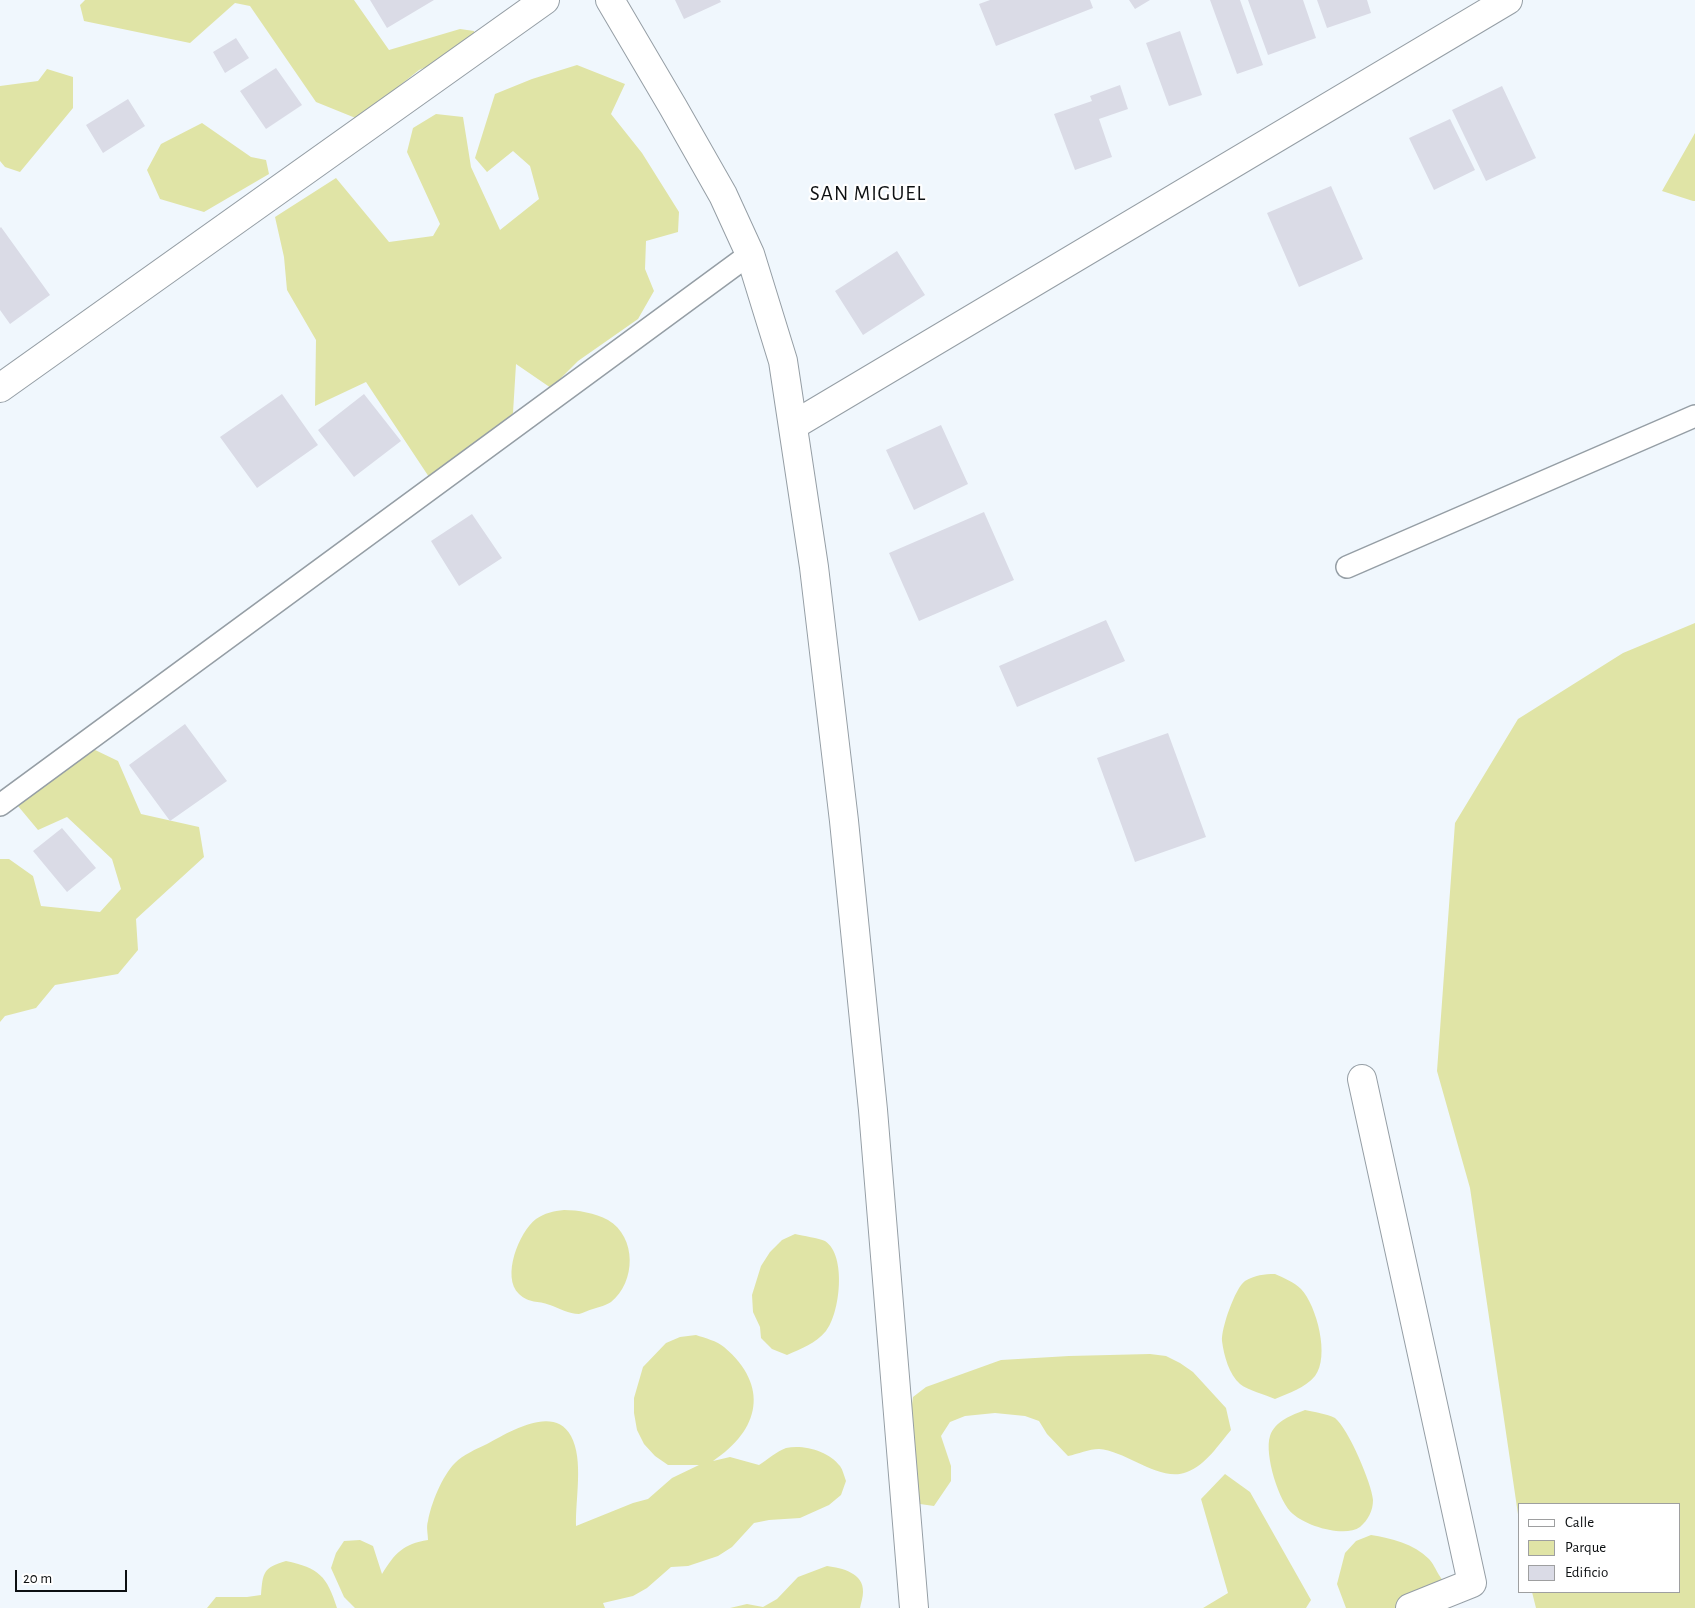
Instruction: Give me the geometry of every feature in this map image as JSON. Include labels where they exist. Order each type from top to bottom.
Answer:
[{"type":"street","points":[[0,388],[545,0]]},
{"type":"street","points":[[610,0],[723,195],[750,254],[784,361],[814,566],[840,792],[873,1110],[914,1608]]},
{"type":"street","points":[[794,425],[1508,0]]},
{"type":"street","points":[[1362,1079],[1472,1583],[1410,1608]]},
{"type":"lane","points":[[0,805],[750,254]]},
{"type":"lane","points":[[1347,567],[1695,416]]},
{"type":"green space","points":[[85,0],[354,0],[389,50],[460,29],[474,31],[475,46],[419,70],[358,119],[316,102],[250,6],[235,3],[190,43],[84,21],[80,5]]},
{"type":"green space","points":[[577,65],[625,84],[611,114],[642,153],[679,212],[678,232],[646,241],[645,269],[654,291],[638,319],[578,361],[551,388],[516,364],[513,413],[478,449],[429,477],[366,382],[315,406],[316,340],[287,290],[284,257],[275,217],[336,178],[389,242],[433,236],[440,224],[407,152],[413,128],[436,114],[463,117],[471,167],[500,230],[539,199],[530,166],[513,151],[487,172],[475,158],[495,94],[532,79]]},
{"type":"green space","points":[[47,69],[73,77],[73,108],[20,172],[5,167],[0,161],[0,86],[38,81]]},
{"type":"green space","points":[[202,123],[251,157],[266,160],[269,174],[204,212],[160,199],[147,170],[161,144]]},
{"type":"green space","points":[[1695,133],[1695,201],[1693,201],[1662,191]]},
{"type":"green space","points":[[1695,623],[1695,1608],[1536,1608],[1532,1593],[1680,1593],[1680,1503],[1518,1503],[1518,1514],[1470,1188],[1437,1071],[1455,823],[1518,719],[1623,653]]},
{"type":"green space","points":[[91,748],[118,761],[141,814],[199,827],[204,857],[136,919],[138,950],[118,974],[55,985],[36,1008],[5,1016],[0,1022],[0,859],[9,859],[33,876],[41,906],[100,912],[121,889],[112,859],[67,817],[38,830],[18,806],[39,783]]},
{"type":"green space","points":[[564,1210],[586,1212],[608,1220],[624,1237],[630,1260],[629,1272],[625,1283],[611,1302],[579,1314],[527,1299],[519,1294],[514,1286],[512,1277],[514,1255],[518,1244],[530,1225],[543,1215]]},
{"type":"green space","points":[[795,1234],[825,1241],[832,1248],[839,1271],[839,1285],[835,1312],[826,1331],[813,1342],[787,1355],[772,1349],[761,1338],[760,1327],[753,1312],[752,1295],[761,1266],[770,1252],[782,1240]]},
{"type":"green space","points":[[1275,1274],[1295,1284],[1307,1297],[1320,1332],[1321,1357],[1319,1368],[1311,1380],[1296,1390],[1275,1399],[1247,1388],[1236,1380],[1224,1353],[1222,1335],[1229,1309],[1241,1285],[1256,1276]]},
{"type":"green space","points":[[696,1335],[721,1345],[739,1362],[748,1377],[753,1392],[753,1407],[749,1422],[741,1436],[729,1449],[713,1461],[730,1457],[759,1465],[786,1448],[808,1448],[829,1456],[841,1468],[846,1481],[841,1495],[829,1505],[800,1518],[754,1523],[732,1547],[718,1556],[688,1566],[671,1567],[647,1588],[633,1596],[603,1603],[605,1608],[355,1608],[344,1597],[331,1568],[336,1553],[344,1541],[360,1540],[373,1546],[382,1574],[391,1560],[400,1551],[412,1544],[428,1540],[427,1523],[434,1499],[446,1475],[455,1463],[470,1452],[519,1428],[543,1421],[554,1422],[563,1427],[571,1436],[575,1446],[578,1468],[576,1526],[633,1503],[648,1499],[672,1478],[699,1465],[668,1465],[655,1456],[644,1444],[637,1430],[634,1413],[634,1398],[643,1367],[666,1343],[680,1337]]},
{"type":"green space","points":[[1150,1354],[1166,1356],[1193,1372],[1226,1408],[1231,1430],[1212,1454],[1194,1469],[1177,1474],[1166,1473],[1110,1451],[1099,1449],[1068,1456],[1047,1434],[1039,1421],[1025,1416],[995,1413],[965,1416],[950,1422],[941,1436],[951,1466],[951,1481],[934,1506],[920,1504],[911,1465],[910,1424],[913,1397],[926,1387],[1001,1360]]},
{"type":"green space","points":[[1305,1410],[1335,1418],[1352,1444],[1364,1470],[1373,1500],[1370,1515],[1360,1527],[1353,1530],[1336,1531],[1307,1523],[1293,1514],[1283,1500],[1271,1466],[1269,1454],[1270,1436],[1280,1422]]},
{"type":"green space","points":[[1225,1474],[1250,1492],[1311,1600],[1306,1608],[1203,1608],[1228,1593],[1201,1499]]},
{"type":"green space","points":[[1371,1535],[1402,1543],[1416,1549],[1429,1559],[1448,1594],[1447,1608],[1346,1608],[1337,1584],[1345,1553],[1356,1541]]},
{"type":"green space","points":[[286,1561],[306,1567],[320,1575],[329,1588],[337,1608],[207,1608],[216,1597],[261,1595],[266,1572],[273,1566]]},
{"type":"green space","points":[[827,1566],[845,1570],[860,1580],[863,1592],[860,1608],[730,1608],[747,1604],[763,1607],[777,1599],[798,1577]]},
{"type":"building","points":[[370,0],[434,0],[387,28]]},
{"type":"building","points":[[675,0],[720,0],[721,2],[684,19]]},
{"type":"building","points":[[990,0],[1090,0],[1093,8],[996,46],[979,4]]},
{"type":"building","points":[[1129,0],[1150,0],[1135,9]]},
{"type":"building","points":[[1210,0],[1240,0],[1263,65],[1237,74]]},
{"type":"building","points":[[1248,0],[1303,0],[1316,38],[1268,55]]},
{"type":"building","points":[[1317,0],[1367,0],[1371,13],[1327,28]]},
{"type":"building","points":[[1180,31],[1202,95],[1169,106],[1146,43]]},
{"type":"building","points":[[236,38],[249,58],[225,73],[213,52]]},
{"type":"building","points":[[276,68],[302,105],[266,129],[240,91]]},
{"type":"building","points":[[1120,85],[1128,109],[1099,119],[1112,157],[1075,170],[1054,114],[1092,101],[1090,96]]},
{"type":"building","points":[[1502,86],[1536,158],[1486,181],[1452,110]]},
{"type":"building","points":[[128,99],[145,126],[103,153],[86,125]]},
{"type":"building","points":[[1450,119],[1475,170],[1434,190],[1409,138]]},
{"type":"building","points":[[1331,186],[1363,259],[1299,287],[1267,213]]},
{"type":"building","points":[[1,227],[50,295],[10,324],[0,310]]},
{"type":"building","points":[[897,251],[925,295],[863,335],[835,291]]},
{"type":"building","points":[[282,394],[318,445],[257,488],[220,437]]},
{"type":"building","points":[[364,394],[401,441],[354,477],[318,430]]},
{"type":"building","points":[[941,425],[968,484],[914,510],[886,450]]},
{"type":"building","points":[[984,512],[1014,580],[919,621],[889,553]]},
{"type":"building","points":[[472,514],[502,558],[459,586],[431,541]]},
{"type":"building","points":[[1106,620],[1125,661],[1017,707],[999,666]]},
{"type":"building","points":[[185,724],[227,781],[170,821],[129,765]]},
{"type":"building","points":[[1168,733],[1206,837],[1135,862],[1097,758]]},
{"type":"building","points":[[62,828],[96,868],[67,892],[33,851]]},
{"type":"district","name":"SAN MIGUEL","points":[[868,194]]}]
